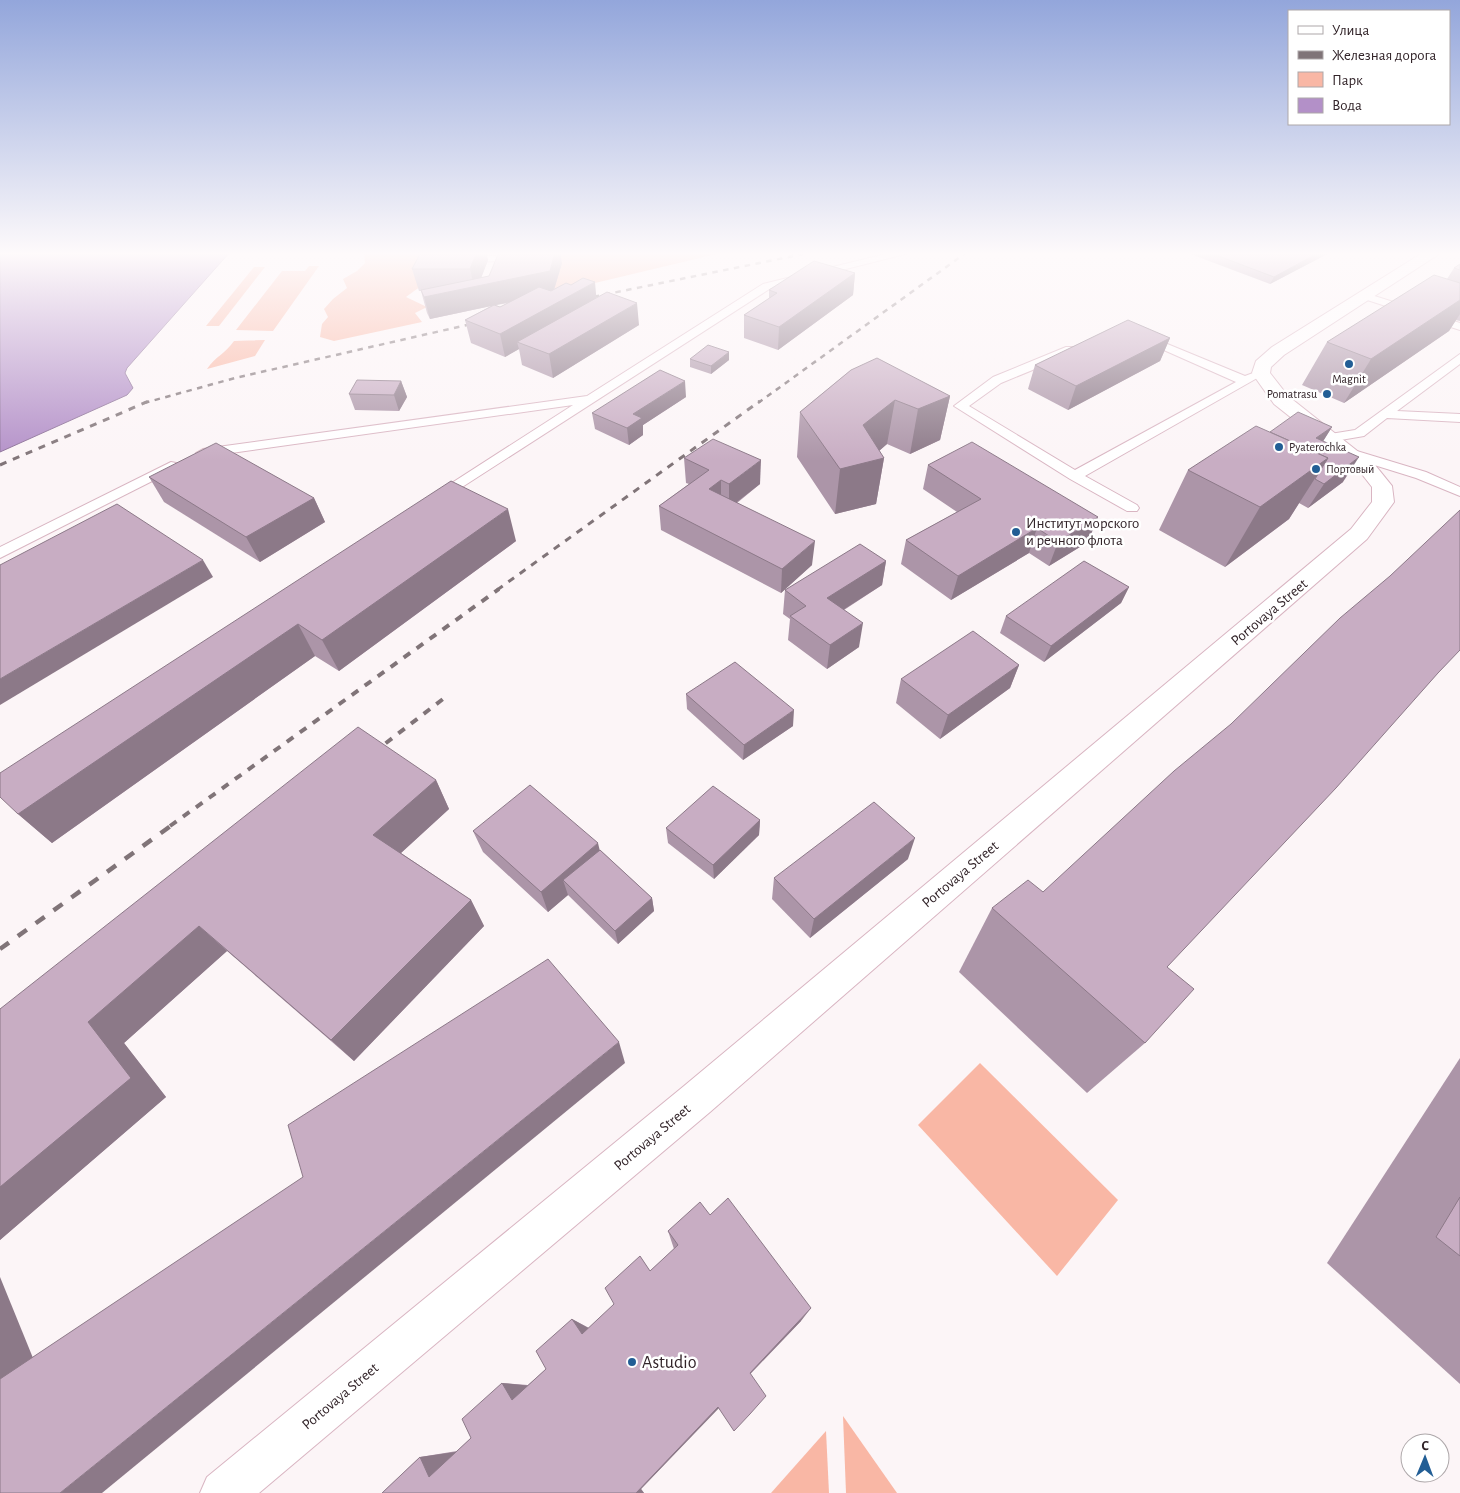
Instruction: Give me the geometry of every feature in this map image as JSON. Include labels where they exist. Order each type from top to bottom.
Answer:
[{"type":"street","points":[[1253,377],[1268,358],[1325,322]]},
{"type":"street","name":"Portovaya Street","points":[[223,1493],[697,1099],[864,954],[1359,534],[1383,502],[1382,486],[1368,469],[1253,377]]},
{"type":"lane","points":[[424,505],[711,322]]},
{"type":"lane","points":[[1444,322],[1460,327]]},
{"type":"lane","points":[[1134,335],[1253,377]]},
{"type":"lane","points":[[1080,346],[997,380],[960,406],[1075,476],[1132,508]]},
{"type":"lane","points":[[1338,445],[1386,414],[1460,358]]},
{"type":"lane","points":[[1075,476],[1253,377]]},
{"type":"lane","points":[[0,553],[194,454],[591,399]]},
{"type":"lane","points":[[1386,414],[1460,418]]},
{"type":"lane","points":[[1338,445],[1421,475],[1460,492]]},
{"type":"lane","points":[[1421,475],[1460,477]]},
{"type":"green space","points":[[210,322],[222,322],[219,326],[206,326]]},
{"type":"green space","points":[[242,322],[280,322],[273,331],[236,330]]},
{"type":"green space","points":[[324,322],[422,322],[334,341],[320,337]]},
{"type":"green space","points":[[265,340],[255,356],[207,369],[234,341]]},
{"type":"green space","points":[[980,1063],[1118,1200],[1057,1276],[918,1125]]},
{"type":"green space","points":[[843,1416],[897,1493],[846,1493]]},
{"type":"green space","points":[[826,1431],[829,1493],[771,1493]]},
{"type":"water","points":[[0,322],[168,322],[127,368],[125,373],[133,388],[127,395],[0,452]]},
{"type":"building","points":[[469,322],[523,322],[500,334]]},
{"type":"building","points":[[554,322],[605,322],[549,354],[517,342]]},
{"type":"building","points":[[763,322],[786,322],[779,327]]},
{"type":"building","points":[[1125,322],[1132,322],[1170,338],[1076,386],[1035,365]]},
{"type":"building","points":[[1359,322],[1427,322],[1371,359],[1327,342]]},
{"type":"building","points":[[708,345],[729,352],[711,366],[690,359]]},
{"type":"building","points":[[877,358],[950,396],[918,409],[895,400],[863,425],[884,458],[840,469],[800,412],[851,370]]},
{"type":"building","points":[[660,370],[685,381],[633,414],[642,418],[627,428],[592,413]]},
{"type":"building","points":[[357,380],[401,381],[394,395],[349,394]]},
{"type":"building","points":[[1298,412],[1332,427],[1316,438],[1359,457],[1324,484],[1315,479],[1328,458],[1270,432]]},
{"type":"building","points":[[1256,426],[1328,458],[1260,507],[1188,470]]},
{"type":"building","points":[[713,439],[761,460],[729,484],[721,480],[709,489],[815,541],[782,569],[659,506],[709,470],[684,458]]},
{"type":"building","points":[[972,442],[1098,517],[1058,542],[1037,528],[958,576],[906,540],[981,499],[928,465]]},
{"type":"building","points":[[216,443],[314,498],[246,537],[149,477]]},
{"type":"building","points":[[451,481],[508,509],[322,640],[298,624],[18,814],[0,797],[0,773]]},
{"type":"building","points":[[117,504],[203,560],[0,679],[0,565]]},
{"type":"building","points":[[1460,510],[1460,650],[1336,788],[1167,967],[1194,989],[1145,1043],[992,908],[1028,880],[1043,892],[1174,771],[1231,724],[1340,618],[1390,576]]},
{"type":"building","points":[[860,544],[886,561],[827,598],[863,623],[830,645],[790,616],[806,606],[785,590]]},
{"type":"building","points":[[1084,561],[1129,587],[1051,646],[1006,616]]},
{"type":"building","points":[[973,631],[1019,665],[948,715],[901,679]]},
{"type":"building","points":[[735,662],[794,710],[744,745],[686,694]]},
{"type":"building","points":[[358,727],[436,780],[373,835],[471,900],[331,1040],[199,926],[88,1022],[131,1078],[0,1187],[0,1009]]},
{"type":"building","points":[[530,785],[598,843],[541,892],[473,831]]},
{"type":"building","points":[[713,786],[760,820],[713,865],[666,828]]},
{"type":"building","points":[[874,802],[915,838],[814,919],[774,878]]},
{"type":"building","points":[[600,850],[652,898],[615,931],[563,880]]},
{"type":"building","points":[[548,959],[619,1042],[60,1493],[0,1493],[0,1379],[303,1177],[288,1125]]},
{"type":"building","points":[[1460,1197],[1460,1256],[1436,1237]]},
{"type":"building","points":[[728,1198],[811,1308],[750,1373],[766,1396],[734,1431],[718,1407],[636,1493],[382,1493],[420,1457],[429,1477],[471,1438],[462,1419],[502,1383],[512,1400],[546,1369],[536,1351],[572,1319],[582,1334],[614,1304],[605,1288],[640,1256],[650,1271],[678,1245],[668,1231],[700,1202],[710,1215]]},
{"type":"railway","points":[[145,403],[235,378],[480,322]]},
{"type":"railway","points":[[758,403],[871,322]]},
{"type":"railway","points":[[145,403],[149,401]]},
{"type":"railway","points":[[497,590],[760,401]]},
{"type":"railway","points":[[0,465],[145,403]]},
{"type":"railway","points":[[170,826],[499,589]]},
{"type":"railway","points":[[373,753],[443,699]]},
{"type":"railway","points":[[0,949],[172,825]]},
{"type":"place","name":"Magnit","points":[[1349,364]]},
{"type":"place","name":"Pomatrasu","points":[[1327,394]]},
{"type":"place","name":"Pyaterochka","points":[[1279,447]]},
{"type":"place","name":"Портовый","points":[[1316,469]]},
{"type":"place","name":"Институт морского и речного флота","points":[[1016,532]]},
{"type":"place","name":"Astudio","points":[[632,1362]]}]
